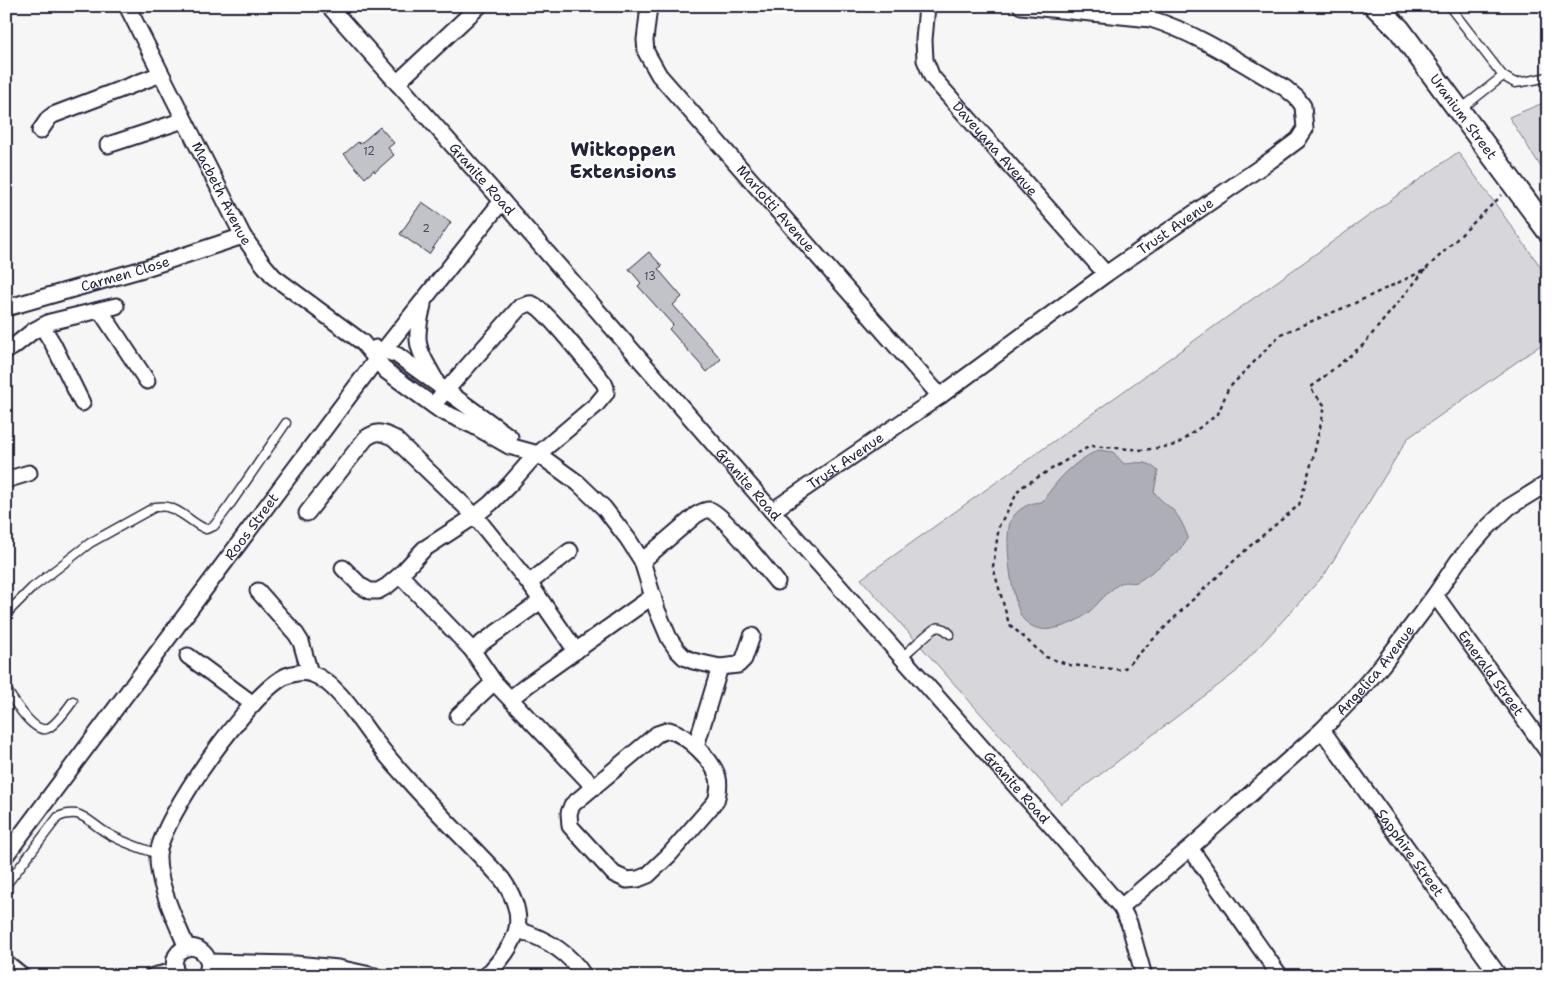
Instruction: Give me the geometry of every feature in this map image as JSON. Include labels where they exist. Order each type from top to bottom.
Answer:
[{"type":"street","name":"Macbeth Avenue","points":[[127,6],[242,236],[274,277],[380,356],[386,371],[432,405],[510,446],[538,454],[578,483],[604,508],[642,561],[653,596],[670,638],[677,650],[684,657],[693,661],[720,667]]},
{"type":"street","name":"Granite Road","points":[[329,6],[1121,907],[1129,923],[1144,976]]},
{"type":"street","points":[[396,84],[479,6]]},
{"type":"street","name":"Marlotti Avenue","points":[[649,6],[645,40],[646,52],[659,75],[940,396]]},
{"type":"street","name":"Daveyana Avenue","points":[[927,6],[924,40],[925,60],[932,77],[1106,274]]},
{"type":"street","name":"Trust Avenue","points":[[772,511],[940,396],[1106,274],[1271,160],[1298,140],[1305,129],[1303,106],[1297,98],[1285,88],[1195,36],[1151,19],[1021,6]]},
{"type":"street","name":"Uranium Street","points":[[1376,6],[1399,29],[1548,231]]},
{"type":"street","points":[[40,131],[53,115],[161,74]]},
{"type":"street","points":[[108,145],[184,120]]},
{"type":"street","name":"Roos Street","points":[[6,855],[12,838],[380,356],[502,201]]},
{"type":"street","name":"Carmen Close","points":[[6,308],[143,269],[242,236]]},
{"type":"street","points":[[424,301],[417,337],[418,346],[422,356],[442,386]]},
{"type":"street","points":[[342,568],[361,586],[370,591],[387,586],[424,549],[491,504],[538,454],[596,405],[606,393],[606,388],[598,376],[541,310],[532,304],[527,304],[520,307],[442,386],[432,405]]},
{"type":"street","points":[[6,351],[50,322],[116,306]]},
{"type":"street","points":[[100,310],[147,381]]},
{"type":"street","points":[[42,326],[82,403]]},
{"type":"street","points":[[380,356],[397,355],[442,386],[522,448]]},
{"type":"street","points":[[307,514],[366,438],[374,432],[382,432],[394,438],[475,516],[529,584],[576,651]]},
{"type":"street","points":[[6,480],[30,473]]},
{"type":"street","name":"Angelica Avenue","points":[[1121,907],[1322,730],[1383,664],[1458,561],[1487,528],[1510,507],[1548,483]]},
{"type":"street","points":[[642,561],[696,515],[705,510],[710,510],[726,523],[777,582]]},
{"type":"street","points":[[529,584],[570,551]]},
{"type":"street","points":[[400,575],[472,650],[494,682],[594,786]]},
{"type":"street","points":[[258,590],[296,634],[301,642],[310,673]]},
{"type":"street","name":"Emerald Street","points":[[1435,595],[1548,752]]},
{"type":"street","points":[[511,698],[653,596]]},
{"type":"street","points":[[472,650],[540,602]]},
{"type":"street","points":[[696,746],[720,667],[742,663],[752,636]]},
{"type":"street","points":[[188,656],[254,704]]},
{"type":"street","points":[[187,948],[161,881],[158,854],[162,838],[185,795],[217,746],[254,704],[271,686],[285,676],[297,672],[310,673],[322,678],[333,687],[407,779],[440,816],[502,879],[510,890],[516,906],[518,930],[509,948],[486,976]]},
{"type":"street","points":[[458,716],[494,682]]},
{"type":"street","name":"Sapphire Street","points":[[1322,730],[1499,976]]},
{"type":"street","points":[[663,731],[676,732],[696,746],[713,768],[718,780],[719,792],[716,801],[669,855],[648,875],[638,879],[627,880],[614,874],[570,826],[569,813],[572,804],[663,731]]},
{"type":"street","points":[[1190,848],[1280,976]]},
{"type":"street","points":[[518,930],[535,935],[569,957],[584,976]]},
{"type":"street","points":[[152,976],[176,974],[175,960],[177,954],[187,948],[193,948],[200,950],[207,956],[207,969],[295,964],[338,968],[375,976]]},
{"type":"lane","points":[[1450,6],[1503,76],[1515,82],[1548,76]]},
{"type":"lane","points":[[1459,110],[1503,76]]},
{"type":"lane","points":[[6,614],[37,583],[90,543],[155,507],[166,507],[176,511],[206,529],[214,526],[286,423]]},
{"type":"lane","points":[[902,657],[935,628],[940,627],[950,634]]},
{"type":"lane","points":[[6,690],[34,726],[46,730],[73,701]]},
{"type":"lane","points":[[6,886],[58,817],[64,814],[77,814],[86,818],[106,833],[129,844],[158,854]]},
{"type":"lane","points":[[6,958],[28,976]]},
{"type":"path","points":[[1426,270],[1355,303],[1281,334],[1228,389],[1218,414],[1176,445],[1144,450],[1090,446],[1020,488],[1000,526],[993,568],[1009,624],[1046,657],[1070,665],[1123,670],[1200,592],[1250,546],[1299,505],[1313,458],[1325,406],[1310,388],[1363,345],[1426,270],[1514,184]]},
{"type":"shaded area","points":[[1548,101],[1548,178],[1509,117]]},
{"type":"shaded area","points":[[1458,152],[1548,277],[1548,340],[1408,438],[1325,574],[1236,672],[1061,804],[861,579]]},
{"type":"shaded area","points":[[1098,450],[1113,452],[1124,464],[1146,463],[1158,471],[1154,492],[1177,515],[1188,537],[1177,553],[1137,582],[1119,584],[1081,618],[1056,628],[1036,628],[1024,620],[1016,601],[1008,555],[1011,520],[1025,506],[1042,502],[1066,472]]},
{"type":"building","points":[[380,127],[394,143],[388,148],[394,155],[375,172],[374,170],[365,178],[344,154],[358,142],[360,144]]},
{"type":"building","points":[[422,202],[451,222],[429,254],[400,234]]},
{"type":"building","points":[[649,252],[662,266],[658,269],[682,297],[673,305],[721,359],[707,372],[669,329],[673,325],[638,286],[641,283],[629,269]]},
{"type":"district","name":"Witkoppen Extensions","points":[[623,160]]}]
